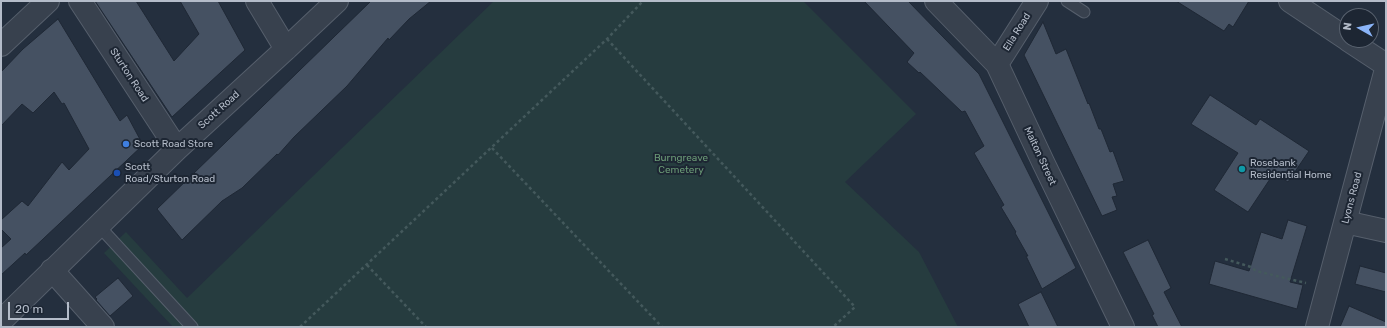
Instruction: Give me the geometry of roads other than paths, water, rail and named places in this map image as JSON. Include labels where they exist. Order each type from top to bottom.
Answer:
[{"type":"street","points":[[1,45],[48,1]]},
{"type":"street","name":"Sturton Road","points":[[80,1],[177,149]]},
{"type":"street","points":[[257,1],[286,49]]},
{"type":"street","name":"Scott Road","points":[[1,321],[177,149],[336,1]]},
{"type":"street","name":"Malton Street","points":[[936,1],[997,64],[1123,327]]},
{"type":"street","name":"Ella Road","points":[[997,64],[1037,1]]},
{"type":"street","points":[[1290,1],[1339,34]]},
{"type":"street","points":[[1360,48],[1386,65]]},
{"type":"street","name":"Lyons Road","points":[[1317,327],[1386,69]]},
{"type":"street","points":[[1345,222],[1386,231]]},
{"type":"street","points":[[52,270],[103,327]]},
{"type":"lane","points":[[1067,1],[1084,12]]},
{"type":"lane","points":[[98,225],[192,327]]},
{"type":"place","name":"Scott Road Store","points":[[126,144]]},
{"type":"place","name":"Rosebank Residential Home","points":[[1242,169]]},
{"type":"place","name":"Scott Road/Sturton Road","points":[[117,173]]},
{"type":"park label","name":"Burngreave Cemetery","points":[[681,164]]}]
